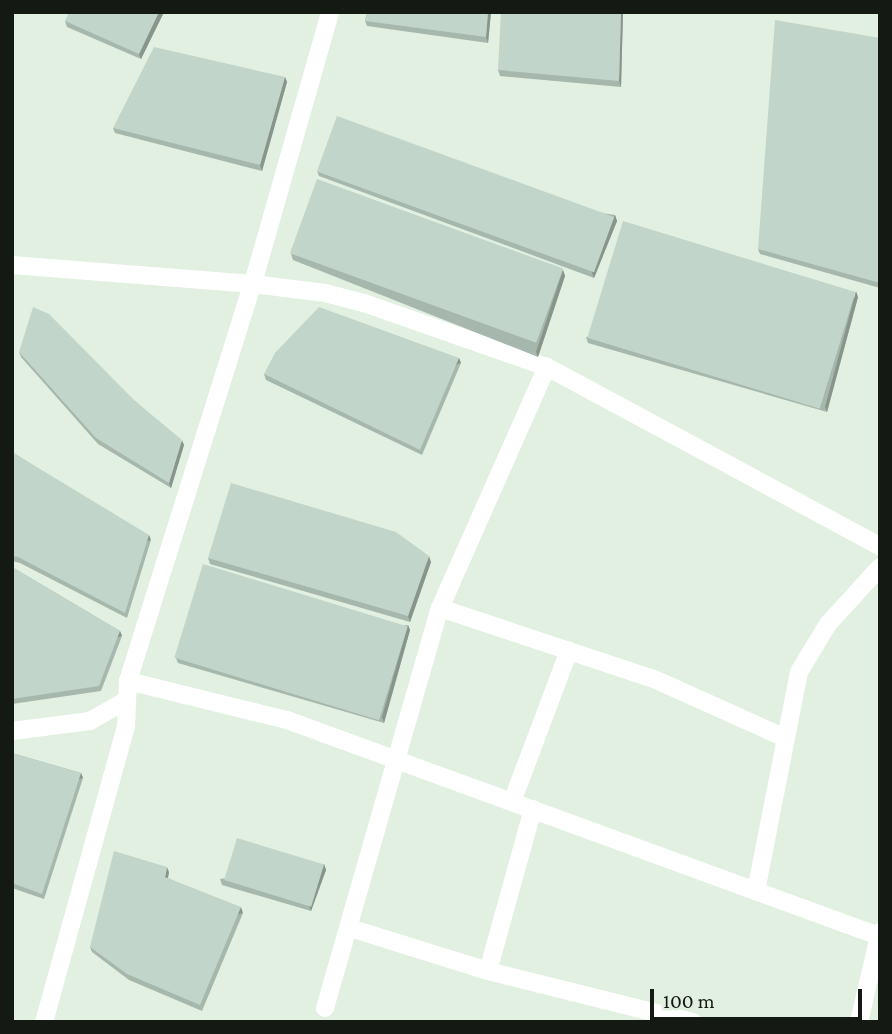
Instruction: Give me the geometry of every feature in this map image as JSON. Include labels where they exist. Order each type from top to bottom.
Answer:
[{"type":"street","points":[[44,1022],[127,726],[125,702],[128,681],[253,284],[330,12]]},
{"type":"street","points":[[12,265],[253,284],[351,300],[547,367],[880,546]]},
{"type":"street","points":[[325,1008],[440,608],[547,367]]},
{"type":"street","points":[[756,891],[799,672],[828,624],[880,567]]},
{"type":"street","points":[[440,608],[654,679],[785,738]]},
{"type":"street","points":[[512,802],[569,650]]},
{"type":"street","points":[[128,681],[286,720],[879,934],[877,957],[859,1022]]},
{"type":"street","points":[[12,731],[90,721],[125,702]]},
{"type":"street","points":[[488,971],[533,810]]},
{"type":"street","points":[[350,928],[488,971],[693,1022]]},
{"type":"building","points":[[69,12],[159,12],[139,54],[65,21]]},
{"type":"building","points":[[367,12],[488,12],[486,37],[365,21]]},
{"type":"building","points":[[501,12],[621,12],[619,81],[498,70]]},
{"type":"building","points":[[775,20],[880,38],[880,283],[758,249]]},
{"type":"building","points":[[154,47],[285,77],[260,165],[113,128]]},
{"type":"building","points":[[337,116],[614,217],[594,272],[317,171]]},
{"type":"building","points":[[317,179],[563,269],[536,343],[290,253]]},
{"type":"building","points":[[623,221],[855,292],[820,409],[587,338]]},
{"type":"building","points":[[33,307],[49,314],[135,401],[182,440],[169,483],[96,438],[19,352]]},
{"type":"building","points":[[319,307],[459,358],[420,450],[264,374],[275,353]]},
{"type":"building","points":[[12,452],[149,535],[125,613],[12,556]]},
{"type":"building","points":[[231,483],[396,532],[429,556],[408,616],[208,558]]},
{"type":"building","points":[[203,564],[408,627],[379,720],[174,658]]},
{"type":"building","points":[[12,567],[120,631],[99,686],[12,699]]},
{"type":"building","points":[[12,753],[81,773],[42,894],[12,883]]},
{"type":"building","points":[[237,838],[324,865],[311,907],[224,880]]},
{"type":"building","points":[[114,851],[167,867],[165,877],[241,907],[200,1005],[127,974],[90,947]]}]
